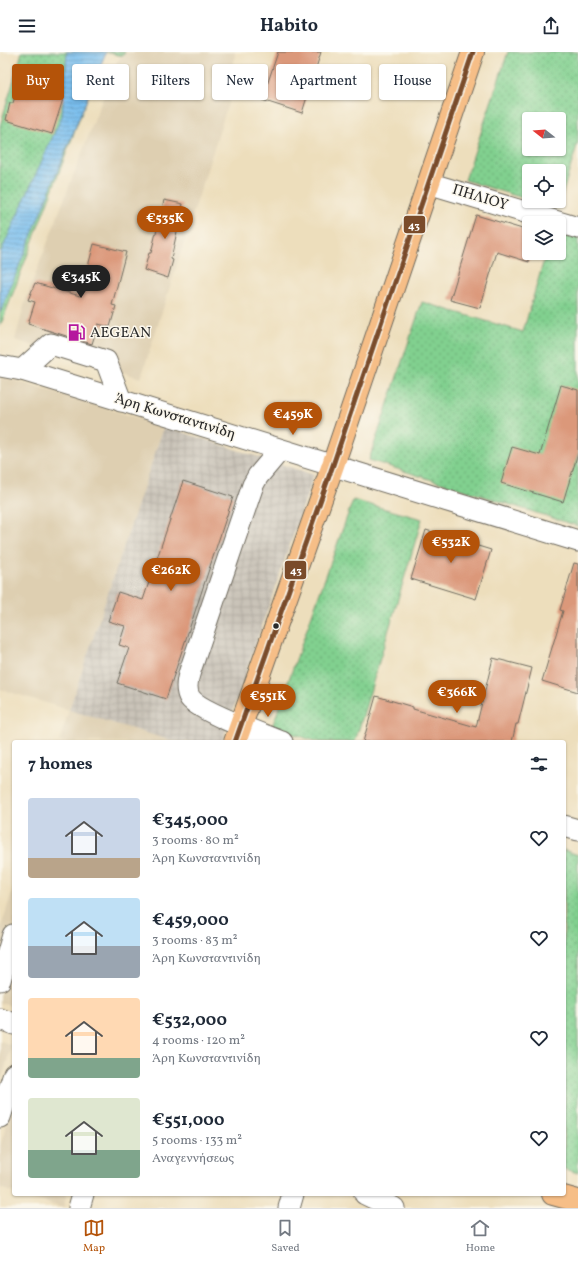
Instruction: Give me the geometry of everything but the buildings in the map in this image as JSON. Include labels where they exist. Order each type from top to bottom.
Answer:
[{"type":"main road","points":[[238,734],[333,465],[473,52]]},
{"type":"main road","points":[[560,1196],[578,1201]]},
{"type":"street","name":"ΠΗΛΙΟΥ","points":[[428,183],[578,228]]},
{"type":"street","points":[[22,370],[51,344],[106,361],[121,401]]},
{"type":"street","name":"Άρη Κωνσταντινίδη","points":[[0,366],[22,370],[578,540]]},
{"type":"street","points":[[271,740],[238,734],[194,703],[188,694],[187,682],[253,485],[262,471],[280,450]]},
{"type":"street","points":[[566,827],[578,830]]},
{"type":"street","points":[[0,980],[12,941]]},
{"type":"street","points":[[0,1019],[12,1023]]},
{"type":"street","points":[[0,1117],[12,1080]]},
{"type":"street","points":[[79,1208],[82,1196]]},
{"type":"street","points":[[289,1208],[292,1196]]},
{"type":"street","points":[[369,1196],[394,1208]]},
{"type":"shaded area","points":[[127,52],[235,52],[234,64],[212,64],[212,100],[229,100],[141,378],[15,340],[26,299],[102,100],[129,100],[129,64],[116,64],[117,61]]},
{"type":"shaded area","points":[[0,376],[164,426],[69,710],[0,689]]},
{"type":"shaded area","points":[[164,426],[314,475],[223,740],[169,740],[69,710]]},
{"type":"shaded area","points":[[69,710],[169,740],[60,740]]},
{"type":"shaded area","points":[[12,892],[12,1006],[0,1003],[0,930]]},
{"type":"shaded area","points":[[0,1041],[12,1045],[0,1084]]},
{"type":"shaded area","points":[[12,1107],[12,1192],[0,1188],[0,1146]]},
{"type":"shaded area","points":[[24,1196],[66,1196],[63,1208]]},
{"type":"green space","points":[[22,52],[105,52],[100,64],[72,64],[72,100],[87,100],[0,327],[0,126],[12,86],[12,100],[64,100],[64,64],[18,64]]},
{"type":"green space","points":[[105,52],[125,52],[123,56]]},
{"type":"green space","points":[[508,52],[578,52],[578,142],[566,182],[566,164],[522,164],[522,198],[465,180]]},
{"type":"green space","points":[[566,233],[578,236],[578,526],[369,460],[422,302],[523,332],[544,260],[566,260]]},
{"type":"green space","points":[[353,500],[422,519],[356,740],[312,740],[272,727]]},
{"type":"green space","points":[[566,851],[578,855],[578,1173],[566,1170]]},
{"type":"water","points":[[67,52],[106,52],[101,64],[72,64],[72,100],[87,100],[0,313],[0,254],[62,116]]},
{"type":"transit line","name":"43","points":[[236,740],[333,465],[473,52]]},
{"type":"place","name":"AEGEAN","points":[[77,333]]}]
